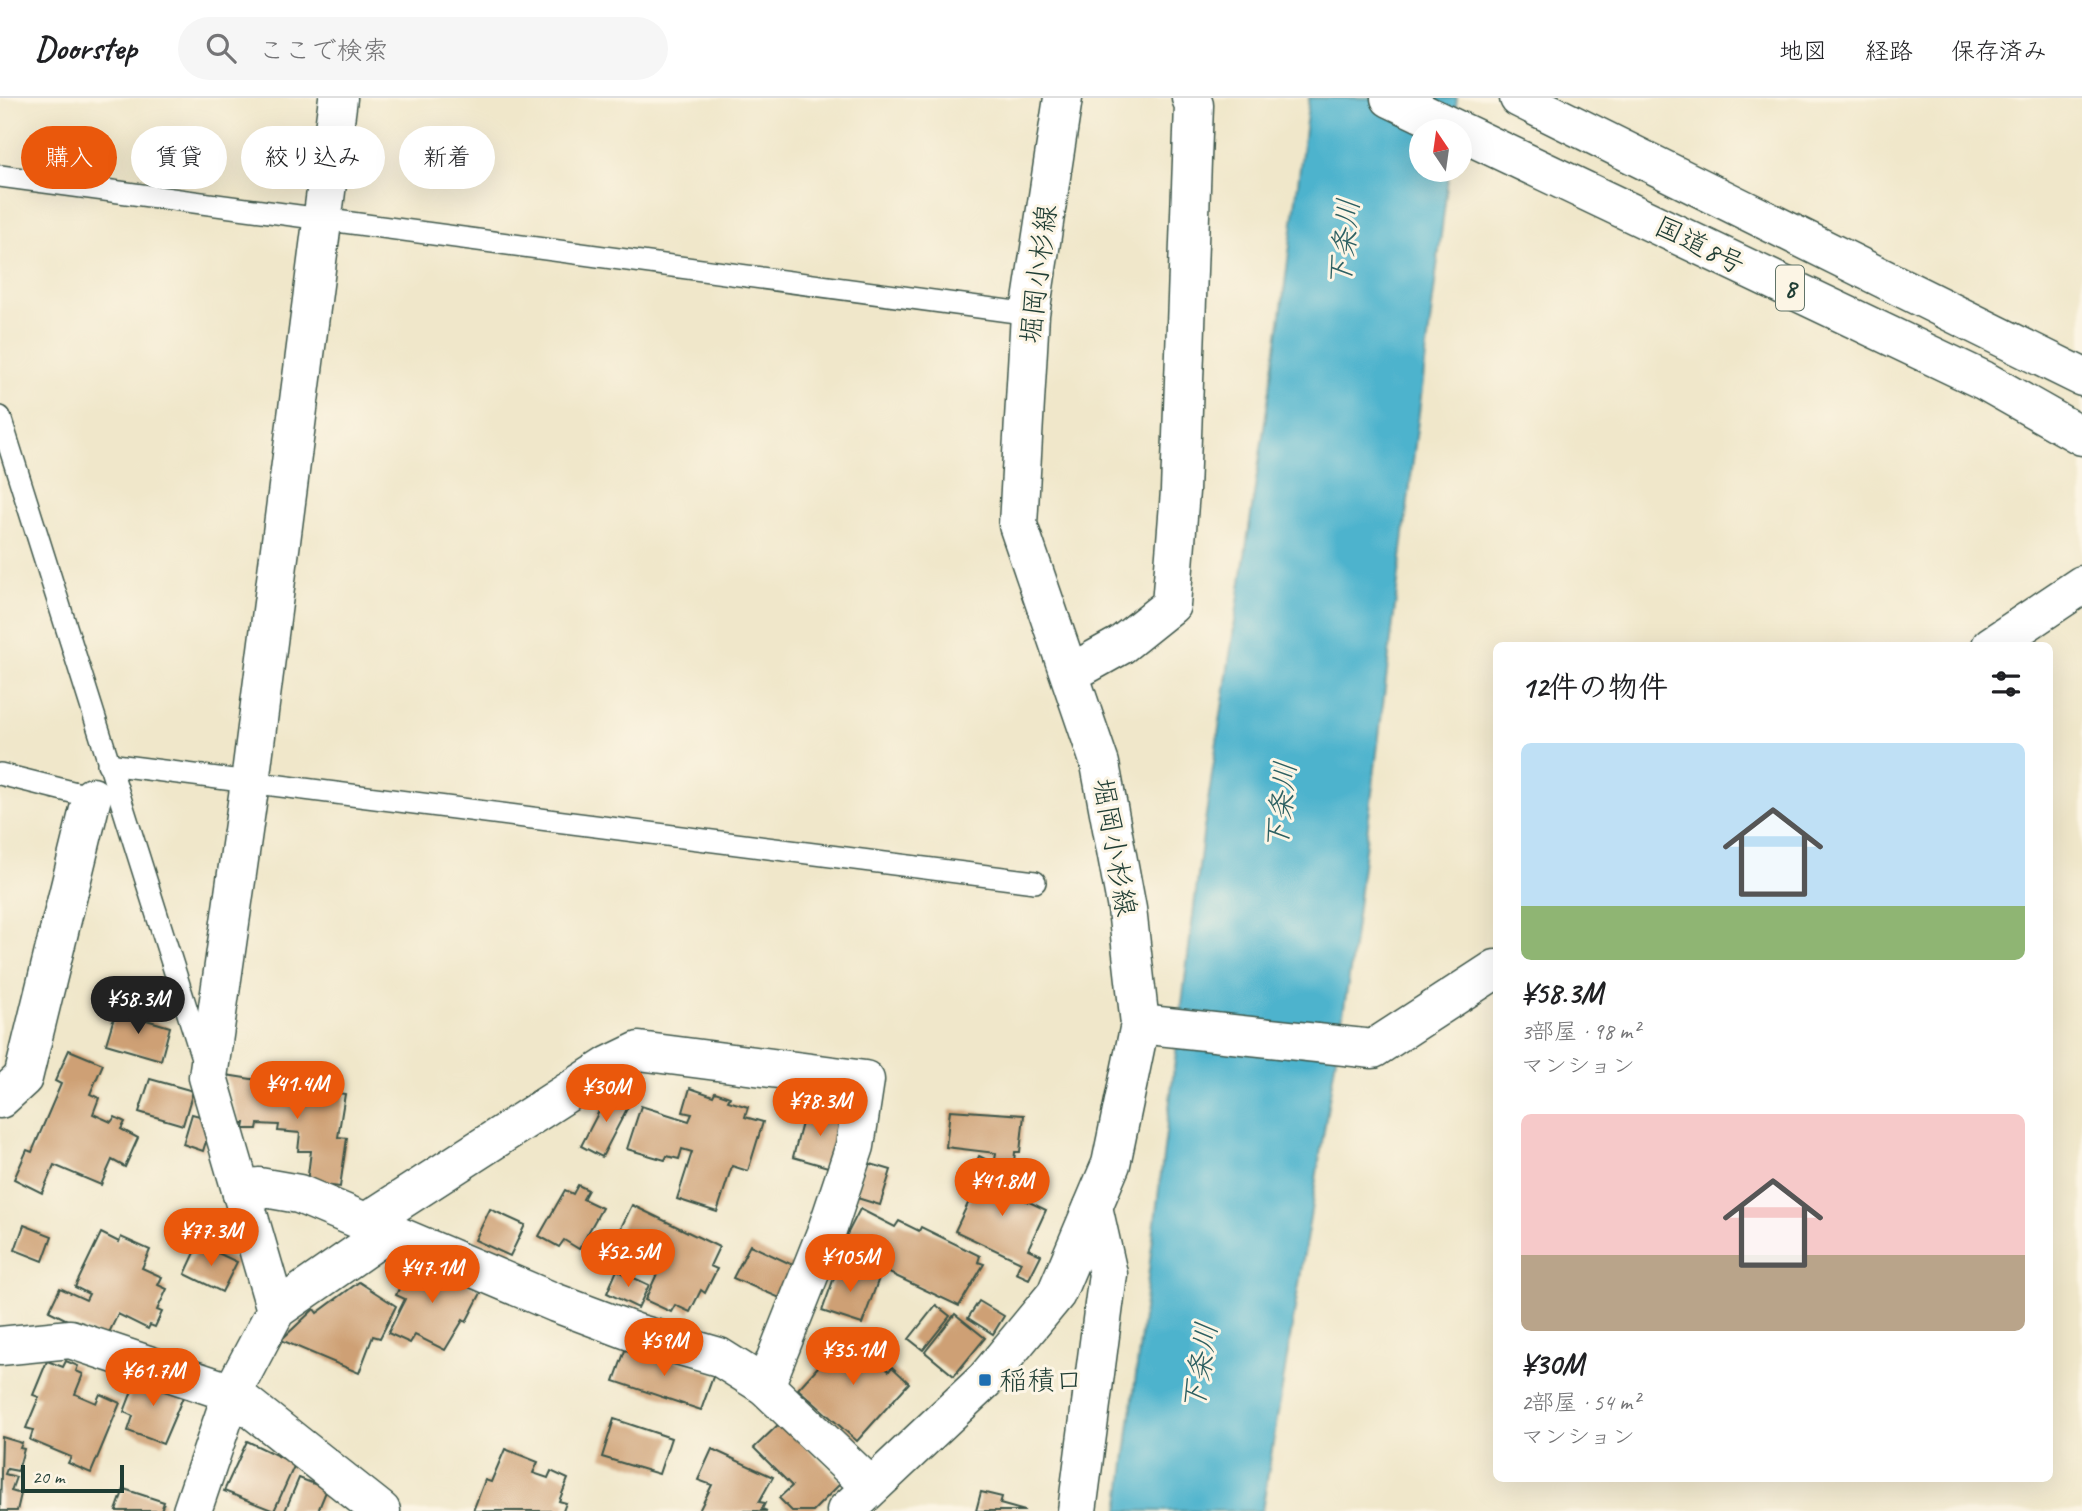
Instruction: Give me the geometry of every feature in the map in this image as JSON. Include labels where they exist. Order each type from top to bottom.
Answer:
[{"type":"main road","points":[[276,1310],[208,1077],[250,782],[320,218],[338,98]]},
{"type":"main road","name":"堀岡小杉線","points":[[858,1499],[985,1380],[1056,1294],[1111,1164],[1140,1024],[1127,909],[1100,764],[1018,524],[1030,314],[1063,98]]},
{"type":"main road","name":"国道8号","points":[[1390,98],[1983,380],[2082,436]]},
{"type":"main road","name":"国道8号","points":[[1519,98],[2082,377]]},
{"type":"main road","points":[[1071,673],[1121,645],[1171,606],[1180,491],[1195,100]]},
{"type":"main road","points":[[1997,642],[2082,585]]},
{"type":"main road","points":[[0,1099],[23,1078],[107,788]]},
{"type":"main road","points":[[1140,1024],[1373,1049],[1493,971]]},
{"type":"main road","points":[[192,1511],[232,1393],[276,1310],[376,1228],[610,1065],[639,1051],[865,1080],[855,1146],[827,1230],[765,1386]]},
{"type":"main road","points":[[242,1194],[260,1187],[299,1194],[636,1333],[719,1357],[765,1386],[858,1499]]},
{"type":"main road","points":[[1077,1511],[1091,1424],[1108,1274],[1093,1207]]},
{"type":"main road","points":[[0,1346],[70,1339],[232,1393],[381,1511]]},
{"type":"lane","points":[[0,176],[1030,314]]},
{"type":"lane","points":[[0,417],[107,788],[208,1077]]},
{"type":"lane","points":[[0,774],[107,788],[250,782],[1035,882]]},
{"type":"water","name":"下条川","points":[[1309,98],[1457,98],[1454,119],[1409,119],[1409,182],[1448,182],[1350,971],[1262,1511],[1119,1511],[1203,835],[1281,315]]},
{"type":"building","points":[[116,1011],[170,1027],[161,1060],[106,1044]]},
{"type":"building","points":[[69,1050],[103,1064],[90,1094],[99,1098],[93,1114],[111,1122],[115,1117],[125,1122],[121,1129],[138,1138],[125,1167],[112,1160],[101,1185],[54,1165],[42,1193],[14,1179],[27,1150],[32,1152],[61,1084],[55,1081]]},
{"type":"building","points":[[226,1075],[345,1094],[338,1137],[347,1138],[340,1187],[307,1183],[311,1151],[298,1151],[300,1133],[278,1131],[279,1125],[258,1124],[257,1129],[244,1129],[245,1123],[240,1123]]},
{"type":"building","points":[[150,1079],[193,1091],[183,1125],[139,1112]]},
{"type":"building","points":[[690,1088],[713,1096],[715,1092],[730,1097],[728,1101],[748,1107],[745,1117],[763,1122],[748,1171],[732,1166],[717,1212],[677,1199],[692,1152],[682,1149],[679,1159],[667,1156],[665,1160],[627,1149],[641,1106],[689,1121],[692,1114],[683,1112]]},
{"type":"building","points":[[610,1090],[631,1101],[602,1157],[581,1146]]},
{"type":"building","points":[[806,1108],[848,1120],[835,1169],[793,1157]]},
{"type":"building","points":[[950,1110],[1024,1115],[1020,1152],[1015,1152],[1014,1162],[995,1160],[996,1153],[946,1147]]},
{"type":"building","points":[[192,1114],[207,1118],[209,1132],[203,1151],[183,1144]]},
{"type":"building","points":[[979,1156],[1005,1169],[1003,1174],[1012,1178],[1006,1191],[1046,1210],[1028,1249],[1041,1255],[1029,1279],[1016,1273],[1021,1262],[955,1231],[983,1172],[974,1167]]},
{"type":"building","points":[[864,1162],[891,1170],[880,1205],[854,1197]]},
{"type":"building","points":[[578,1185],[588,1190],[583,1199],[602,1208],[579,1249],[564,1240],[559,1247],[539,1236],[565,1190],[573,1194]]},
{"type":"building","points":[[632,1205],[719,1247],[710,1266],[717,1269],[705,1293],[701,1290],[690,1312],[675,1305],[671,1312],[645,1300],[662,1263],[628,1247],[617,1270],[588,1256],[600,1231],[616,1238]]},
{"type":"building","points":[[490,1209],[525,1225],[510,1256],[475,1240]]},
{"type":"building","points":[[860,1209],[895,1227],[899,1221],[919,1231],[921,1227],[980,1256],[978,1262],[984,1264],[959,1306],[883,1270],[888,1261],[879,1256],[871,1271],[837,1254]]},
{"type":"building","points":[[24,1225],[52,1236],[43,1261],[15,1250]]},
{"type":"building","points":[[101,1233],[119,1242],[121,1237],[150,1250],[142,1268],[162,1277],[158,1285],[167,1289],[157,1310],[162,1312],[155,1327],[150,1325],[148,1329],[118,1314],[106,1339],[49,1311],[60,1288],[86,1300],[89,1294],[75,1287]]},
{"type":"building","points":[[199,1244],[237,1262],[222,1292],[185,1274]]},
{"type":"building","points":[[750,1245],[795,1266],[780,1298],[733,1278]]},
{"type":"building","points":[[414,1257],[482,1291],[466,1322],[463,1320],[445,1350],[415,1335],[410,1343],[388,1333],[405,1299],[396,1295]]},
{"type":"building","points":[[839,1264],[879,1278],[862,1324],[822,1311]]},
{"type":"building","points":[[617,1270],[649,1285],[638,1308],[607,1293]]},
{"type":"building","points":[[359,1282],[396,1306],[380,1338],[373,1336],[359,1373],[281,1340],[314,1309],[317,1313]]},
{"type":"building","points":[[979,1301],[1004,1316],[993,1334],[968,1318]]},
{"type":"building","points":[[936,1305],[950,1316],[923,1350],[909,1339]]},
{"type":"building","points":[[955,1314],[985,1338],[954,1376],[925,1352]]},
{"type":"building","points":[[861,1333],[875,1345],[863,1358],[872,1366],[877,1361],[889,1371],[892,1367],[909,1383],[857,1441],[798,1389],[847,1335],[854,1342]]},
{"type":"building","points":[[627,1345],[714,1374],[701,1410],[614,1381]]},
{"type":"building","points":[[47,1361],[63,1367],[66,1361],[78,1366],[76,1371],[83,1374],[75,1394],[96,1403],[100,1394],[120,1403],[91,1473],[68,1463],[71,1457],[30,1440],[33,1430],[26,1428],[39,1397],[33,1395]]},
{"type":"building","points":[[139,1373],[186,1390],[163,1444],[128,1431],[133,1416],[124,1412]]},
{"type":"building","points":[[614,1419],[671,1438],[659,1474],[602,1457]]},
{"type":"building","points":[[781,1422],[841,1483],[813,1511],[792,1511],[779,1498],[792,1486],[754,1448]]},
{"type":"building","points":[[2,1437],[22,1443],[20,1448],[24,1449],[18,1471],[7,1469],[5,1474],[16,1477],[11,1491],[21,1494],[17,1511],[0,1511]]},
{"type":"building","points":[[247,1441],[295,1464],[274,1511],[224,1491]]},
{"type":"building","points":[[505,1449],[538,1462],[533,1473],[548,1478],[551,1471],[568,1479],[559,1501],[566,1503],[563,1511],[473,1511],[485,1480],[491,1482]]},
{"type":"building","points":[[712,1449],[773,1477],[759,1502],[765,1503],[762,1509],[767,1511],[699,1511],[712,1485],[698,1480]]},
{"type":"building","points":[[299,1478],[327,1489],[318,1511],[285,1511]]},
{"type":"building","points":[[124,1489],[164,1502],[161,1511],[116,1511]]},
{"type":"building","points":[[981,1492],[1002,1497],[1000,1504],[1025,1511],[976,1511]]},
{"type":"place","name":"稲積口","points":[[985,1380]]}]
